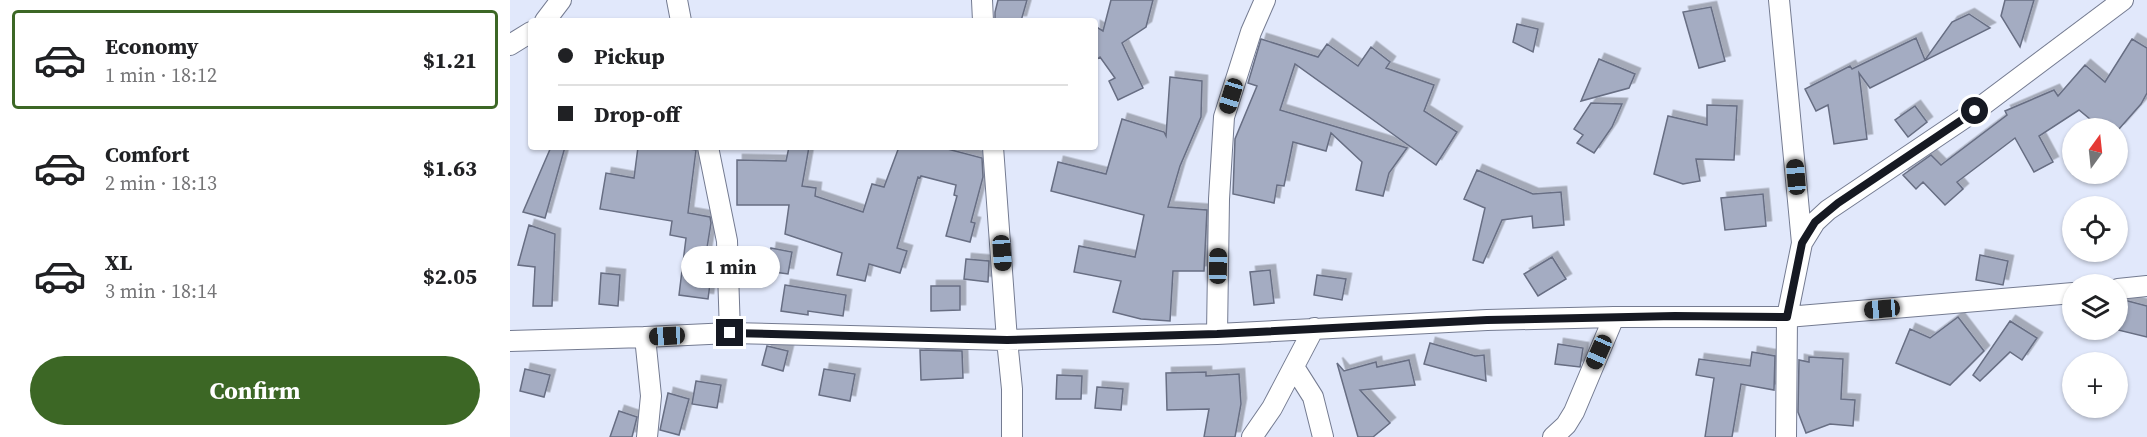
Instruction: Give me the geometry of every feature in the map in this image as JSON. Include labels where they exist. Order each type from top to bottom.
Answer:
[{"type":"street","points":[[547,18],[561,0]]},
{"type":"street","points":[[677,0],[680,18]]},
{"type":"street","points":[[982,0],[983,18]]},
{"type":"street","points":[[1217,334],[1219,199],[1224,117],[1251,32],[1265,0]]},
{"type":"street","points":[[1779,0],[1802,243],[1787,317],[1786,437]]},
{"type":"street","points":[[1802,243],[1815,222],[1828,210],[1975,111],[2123,0]]},
{"type":"street","points":[[510,45],[528,34]]},
{"type":"street","points":[[709,150],[727,241],[730,333]]},
{"type":"street","points":[[993,150],[1012,389],[1012,437]]},
{"type":"street","points":[[2128,288],[2147,286]]},
{"type":"street","points":[[510,341],[645,338],[730,333],[1007,340],[1217,334],[1487,320],[1787,317],[2062,294]]},
{"type":"street","points":[[1553,437],[1566,425],[1574,412],[1614,317]]},
{"type":"street","points":[[1252,437],[1272,408],[1314,328]]},
{"type":"street","points":[[645,338],[651,396],[647,437]]},
{"type":"street","points":[[1294,367],[1313,397],[1323,437]]},
{"type":"building","points":[[998,0],[1027,0],[1022,18],[995,18]]},
{"type":"building","points":[[1111,0],[1153,0],[1146,27],[1122,43],[1143,88],[1118,100],[1109,81],[1115,78],[1100,57],[1098,58],[1098,28],[1103,31]]},
{"type":"building","points":[[2005,0],[2034,0],[2020,47],[2001,16]]},
{"type":"building","points":[[1711,7],[1725,61],[1699,68],[1683,12]]},
{"type":"building","points":[[1969,14],[1990,28],[1870,88],[1859,73],[1867,139],[1834,144],[1828,105],[1816,111],[1805,89],[1850,66],[1852,69],[1916,38],[1925,60],[1952,22]]},
{"type":"building","points":[[1517,24],[1538,29],[1533,52],[1513,42]]},
{"type":"building","points":[[1261,39],[1318,57],[1327,44],[1358,66],[1371,47],[1390,62],[1386,68],[1434,85],[1424,111],[1457,132],[1436,165],[1295,64],[1280,110],[1407,148],[1389,173],[1383,196],[1356,190],[1362,162],[1331,133],[1326,151],[1293,142],[1284,186],[1277,185],[1274,203],[1233,194],[1235,139],[1257,86],[1248,83]]},
{"type":"building","points":[[2132,39],[2147,48],[2147,93],[2128,119],[2089,118],[2079,110],[2067,118],[2062,118],[2062,121],[2039,136],[2053,162],[2034,172],[2015,138],[1957,182],[1963,189],[1945,205],[1923,182],[1916,189],[1903,175],[1931,155],[1941,165],[2007,115],[2005,111],[2054,90],[2058,96],[2085,65],[2105,82]]},
{"type":"building","points":[[1599,59],[1635,74],[1629,88],[1581,101]]},
{"type":"building","points":[[1170,77],[1202,81],[1201,117],[1180,166],[1168,207],[1207,210],[1204,271],[1173,271],[1170,321],[1141,319],[1113,312],[1121,281],[1074,272],[1079,246],[1135,257],[1144,215],[1051,191],[1058,162],[1106,174],[1122,119],[1164,132],[1166,136]]},
{"type":"building","points":[[1591,103],[1622,104],[1612,127],[1594,153],[1577,143],[1583,135],[1574,129]]},
{"type":"building","points":[[1707,105],[1737,106],[1734,160],[1696,159],[1700,181],[1683,184],[1654,174],[1668,116],[1707,125]]},
{"type":"building","points":[[1915,106],[1927,122],[1908,137],[1895,120]]},
{"type":"building","points":[[550,150],[564,150],[545,218],[523,212]]},
{"type":"building","points":[[638,150],[696,150],[688,213],[710,217],[705,260],[713,261],[708,299],[679,295],[686,238],[670,235],[672,221],[600,209],[606,173],[634,178]]},
{"type":"building","points":[[788,150],[808,150],[802,186],[816,188],[815,196],[863,212],[872,184],[884,187],[898,150],[951,150],[982,158],[983,177],[971,222],[975,223],[970,242],[946,236],[957,196],[954,195],[956,185],[921,176],[918,177],[897,248],[907,251],[900,273],[869,264],[865,281],[837,275],[842,253],[785,234],[789,205],[737,205],[737,160],[786,161]]},
{"type":"building","points":[[1477,170],[1533,194],[1561,192],[1564,225],[1533,228],[1532,216],[1502,220],[1483,263],[1473,260],[1485,208],[1464,199]]},
{"type":"building","points":[[1763,194],[1766,226],[1725,230],[1721,198]]},
{"type":"building","points":[[529,225],[555,234],[552,306],[533,306],[535,267],[518,265]]},
{"type":"building","points":[[771,248],[792,252],[788,274],[767,271]]},
{"type":"building","points":[[1980,255],[2008,261],[2003,285],[1976,280]]},
{"type":"building","points":[[1552,257],[1566,279],[1538,296],[1524,274]]},
{"type":"building","points":[[966,259],[989,261],[988,282],[964,279]]},
{"type":"building","points":[[1270,270],[1274,303],[1254,305],[1250,272]]},
{"type":"building","points":[[601,273],[620,275],[618,306],[599,304]]},
{"type":"building","points":[[1317,275],[1346,279],[1342,300],[1314,295]]},
{"type":"building","points":[[785,285],[846,295],[843,316],[808,311],[808,315],[781,311]]},
{"type":"building","points":[[931,286],[960,286],[960,310],[931,311]]},
{"type":"building","points":[[2128,301],[2147,306],[2147,337],[2128,332]]},
{"type":"building","points":[[1958,317],[1984,351],[1950,385],[1896,363],[1910,329],[1930,338]]},
{"type":"building","points":[[2010,321],[2037,338],[2022,360],[2010,352],[1980,381],[1973,375]]},
{"type":"building","points":[[1430,343],[1475,356],[1484,355],[1486,381],[1424,364]]},
{"type":"building","points":[[1558,344],[1583,348],[1580,367],[1555,364]]},
{"type":"building","points":[[767,346],[788,351],[783,371],[762,365]]},
{"type":"building","points":[[920,350],[962,351],[963,378],[921,380]]},
{"type":"building","points":[[1752,352],[1775,356],[1774,390],[1741,384],[1732,437],[1705,437],[1714,378],[1696,375],[1699,359],[1750,366]]},
{"type":"building","points":[[1809,357],[1843,359],[1841,399],[1855,400],[1853,426],[1830,424],[1806,433],[1798,412],[1799,360],[1809,362]]},
{"type":"building","points":[[1409,360],[1415,385],[1360,390],[1390,423],[1373,437],[1358,437],[1337,363],[1344,371],[1376,362],[1377,367]]},
{"type":"building","points":[[525,369],[550,375],[544,397],[520,391]]},
{"type":"building","points":[[824,369],[855,374],[850,401],[819,395]]},
{"type":"building","points":[[1206,372],[1206,376],[1239,374],[1241,404],[1235,437],[1204,437],[1209,409],[1167,410],[1166,373]]},
{"type":"building","points":[[1057,375],[1082,376],[1081,399],[1056,399]]},
{"type":"building","points":[[696,381],[721,385],[717,408],[692,404]]},
{"type":"building","points":[[1097,387],[1123,389],[1121,410],[1095,408]]},
{"type":"building","points":[[668,393],[689,399],[679,435],[660,430]]},
{"type":"building","points":[[619,411],[637,417],[632,437],[610,437]]},
{"type":"route","points":[[730,333],[1007,340],[1217,334],[1487,320],[1675,316],[1787,317],[1802,243],[1815,222],[1838,203],[1975,111]]}]
